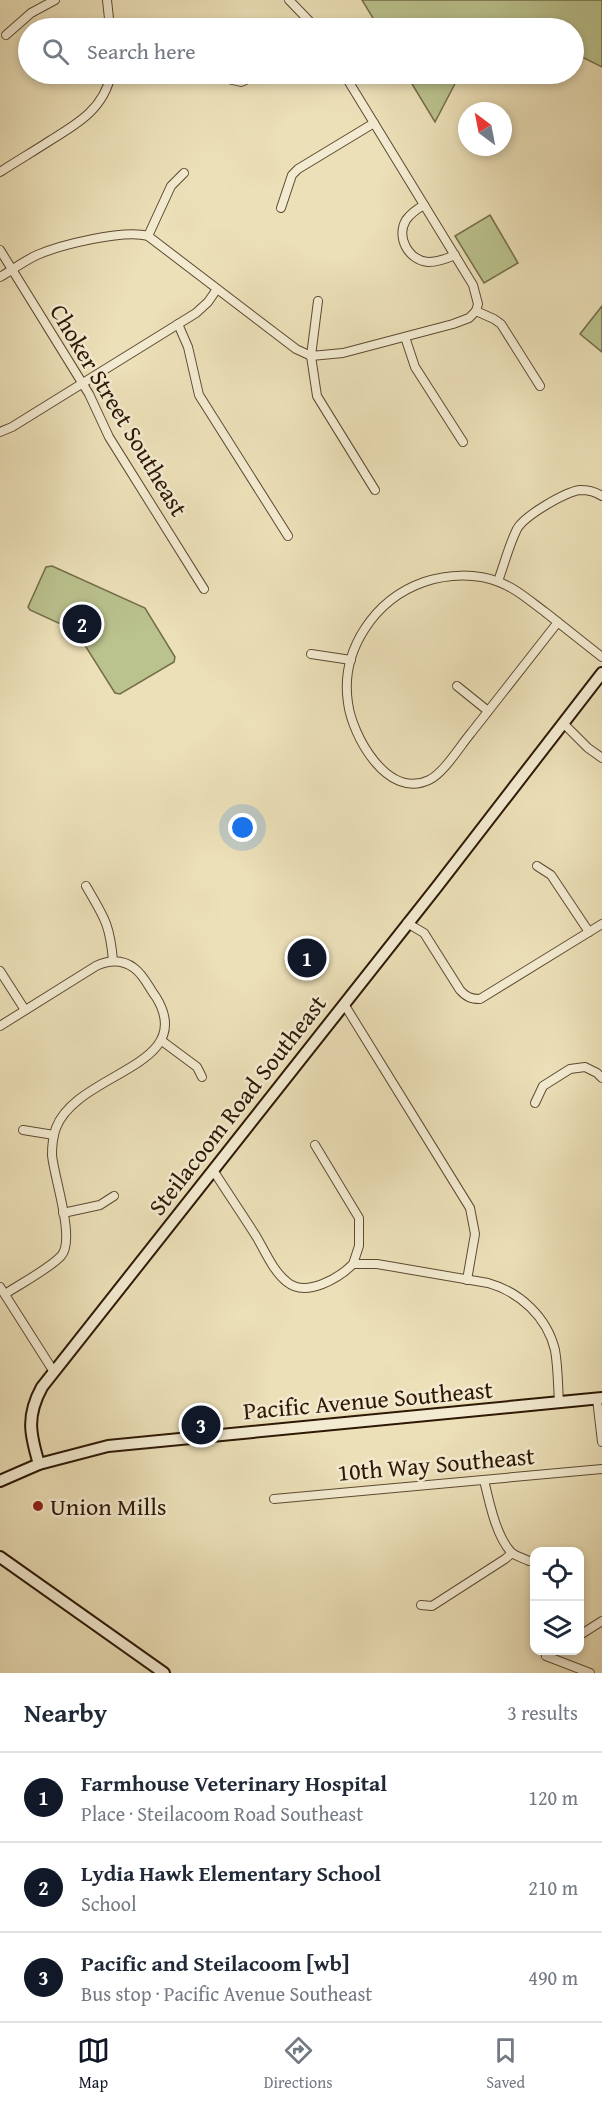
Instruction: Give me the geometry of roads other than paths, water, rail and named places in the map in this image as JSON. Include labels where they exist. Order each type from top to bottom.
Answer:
[{"type":"street","points":[[25,18],[55,0]]},
{"type":"street","points":[[107,0],[109,18]]},
{"type":"street","points":[[289,0],[306,18]]},
{"type":"street","points":[[6,35],[18,24]]},
{"type":"street","points":[[0,172],[90,114],[104,95],[108,84]]},
{"type":"street","points":[[0,277],[38,255],[67,245],[126,234],[140,234],[148,236],[296,349],[311,356],[343,353],[469,318],[476,311],[477,294],[350,84]]},
{"type":"street","points":[[281,208],[292,175],[374,123]]},
{"type":"street","points":[[148,236],[171,186],[184,173]]},
{"type":"street","points":[[424,205],[412,213],[405,222],[402,238],[407,250],[420,260],[428,262],[455,255]]},
{"type":"street","name":"Choker Street Southeast","points":[[0,250],[83,383],[108,437],[204,589]]},
{"type":"street","points":[[0,432],[12,427],[178,324],[202,308],[217,289]]},
{"type":"street","points":[[318,301],[311,356],[317,396],[375,490]]},
{"type":"street","points":[[476,311],[501,324],[540,386]]},
{"type":"street","points":[[178,324],[188,347],[199,395],[288,536]]},
{"type":"street","points":[[405,337],[415,367],[463,442]]},
{"type":"street","points":[[498,582],[516,530],[526,519],[579,490],[592,491],[602,496]]},
{"type":"street","points":[[558,622],[430,780],[407,783],[393,778],[369,755],[357,735],[347,701],[347,682],[351,660],[360,635],[375,614],[414,585],[440,578],[464,576],[481,577],[498,582],[513,588],[558,622],[602,657]]},
{"type":"street","points":[[311,654],[351,660]]},
{"type":"street","name":"Steilacoom Road Southeast","points":[[39,1464],[32,1435],[31,1412],[42,1387],[602,672]]},
{"type":"street","points":[[457,686],[488,711]]},
{"type":"street","points":[[563,723],[588,748],[602,758]]},
{"type":"street","points":[[537,866],[551,875],[589,932]]},
{"type":"street","points":[[86,886],[110,930],[113,961]]},
{"type":"street","points":[[408,922],[424,933],[460,990],[472,999],[480,999],[602,924]]},
{"type":"street","points":[[0,1026],[96,966],[113,961],[122,962],[137,970],[162,1008],[166,1025],[162,1041],[151,1053],[77,1100],[64,1113],[54,1135],[52,1156],[68,1242],[62,1256],[2,1291],[54,1372]]},
{"type":"street","points":[[0,971],[25,1010]]},
{"type":"street","points":[[344,1004],[470,1208],[475,1234],[467,1280]]},
{"type":"street","points":[[162,1041],[197,1067],[202,1077]]},
{"type":"street","points":[[535,1103],[543,1086],[570,1069],[585,1067],[602,1078]]},
{"type":"street","points":[[23,1130],[54,1135]]},
{"type":"street","points":[[213,1170],[271,1262],[288,1283],[300,1287],[329,1282],[338,1278],[353,1264],[359,1246],[359,1218],[315,1145]]},
{"type":"street","points":[[63,1213],[100,1205],[114,1196]]},
{"type":"street","points":[[353,1264],[377,1264],[488,1283],[511,1291],[533,1310],[545,1327],[554,1347],[559,1402]]},
{"type":"street","points":[[599,1399],[602,1442]]},
{"type":"street","name":"Pacific Avenue Southeast","points":[[0,1481],[39,1464],[108,1446],[599,1399]]},
{"type":"street","name":"10th Way Southeast","points":[[274,1499],[602,1469]]},
{"type":"street","points":[[484,1480],[490,1508],[512,1553],[529,1561]]},
{"type":"street","points":[[421,1605],[432,1606],[512,1553]]},
{"type":"street","points":[[0,1557],[164,1673]]},
{"type":"street","points":[[584,1632],[602,1621]]},
{"type":"street","points":[[548,1655],[546,1656],[590,1673]]},
{"type":"place","name":"Lydia Hawk Elementary School","points":[[82,624]]},
{"type":"place","name":"Farmhouse Veterinary Hospital","points":[[307,958]]},
{"type":"place","name":"Pacific and Steilacoom [wb]","points":[[201,1425]]},
{"type":"place","name":"Union Mills","points":[[38,1506]]}]
